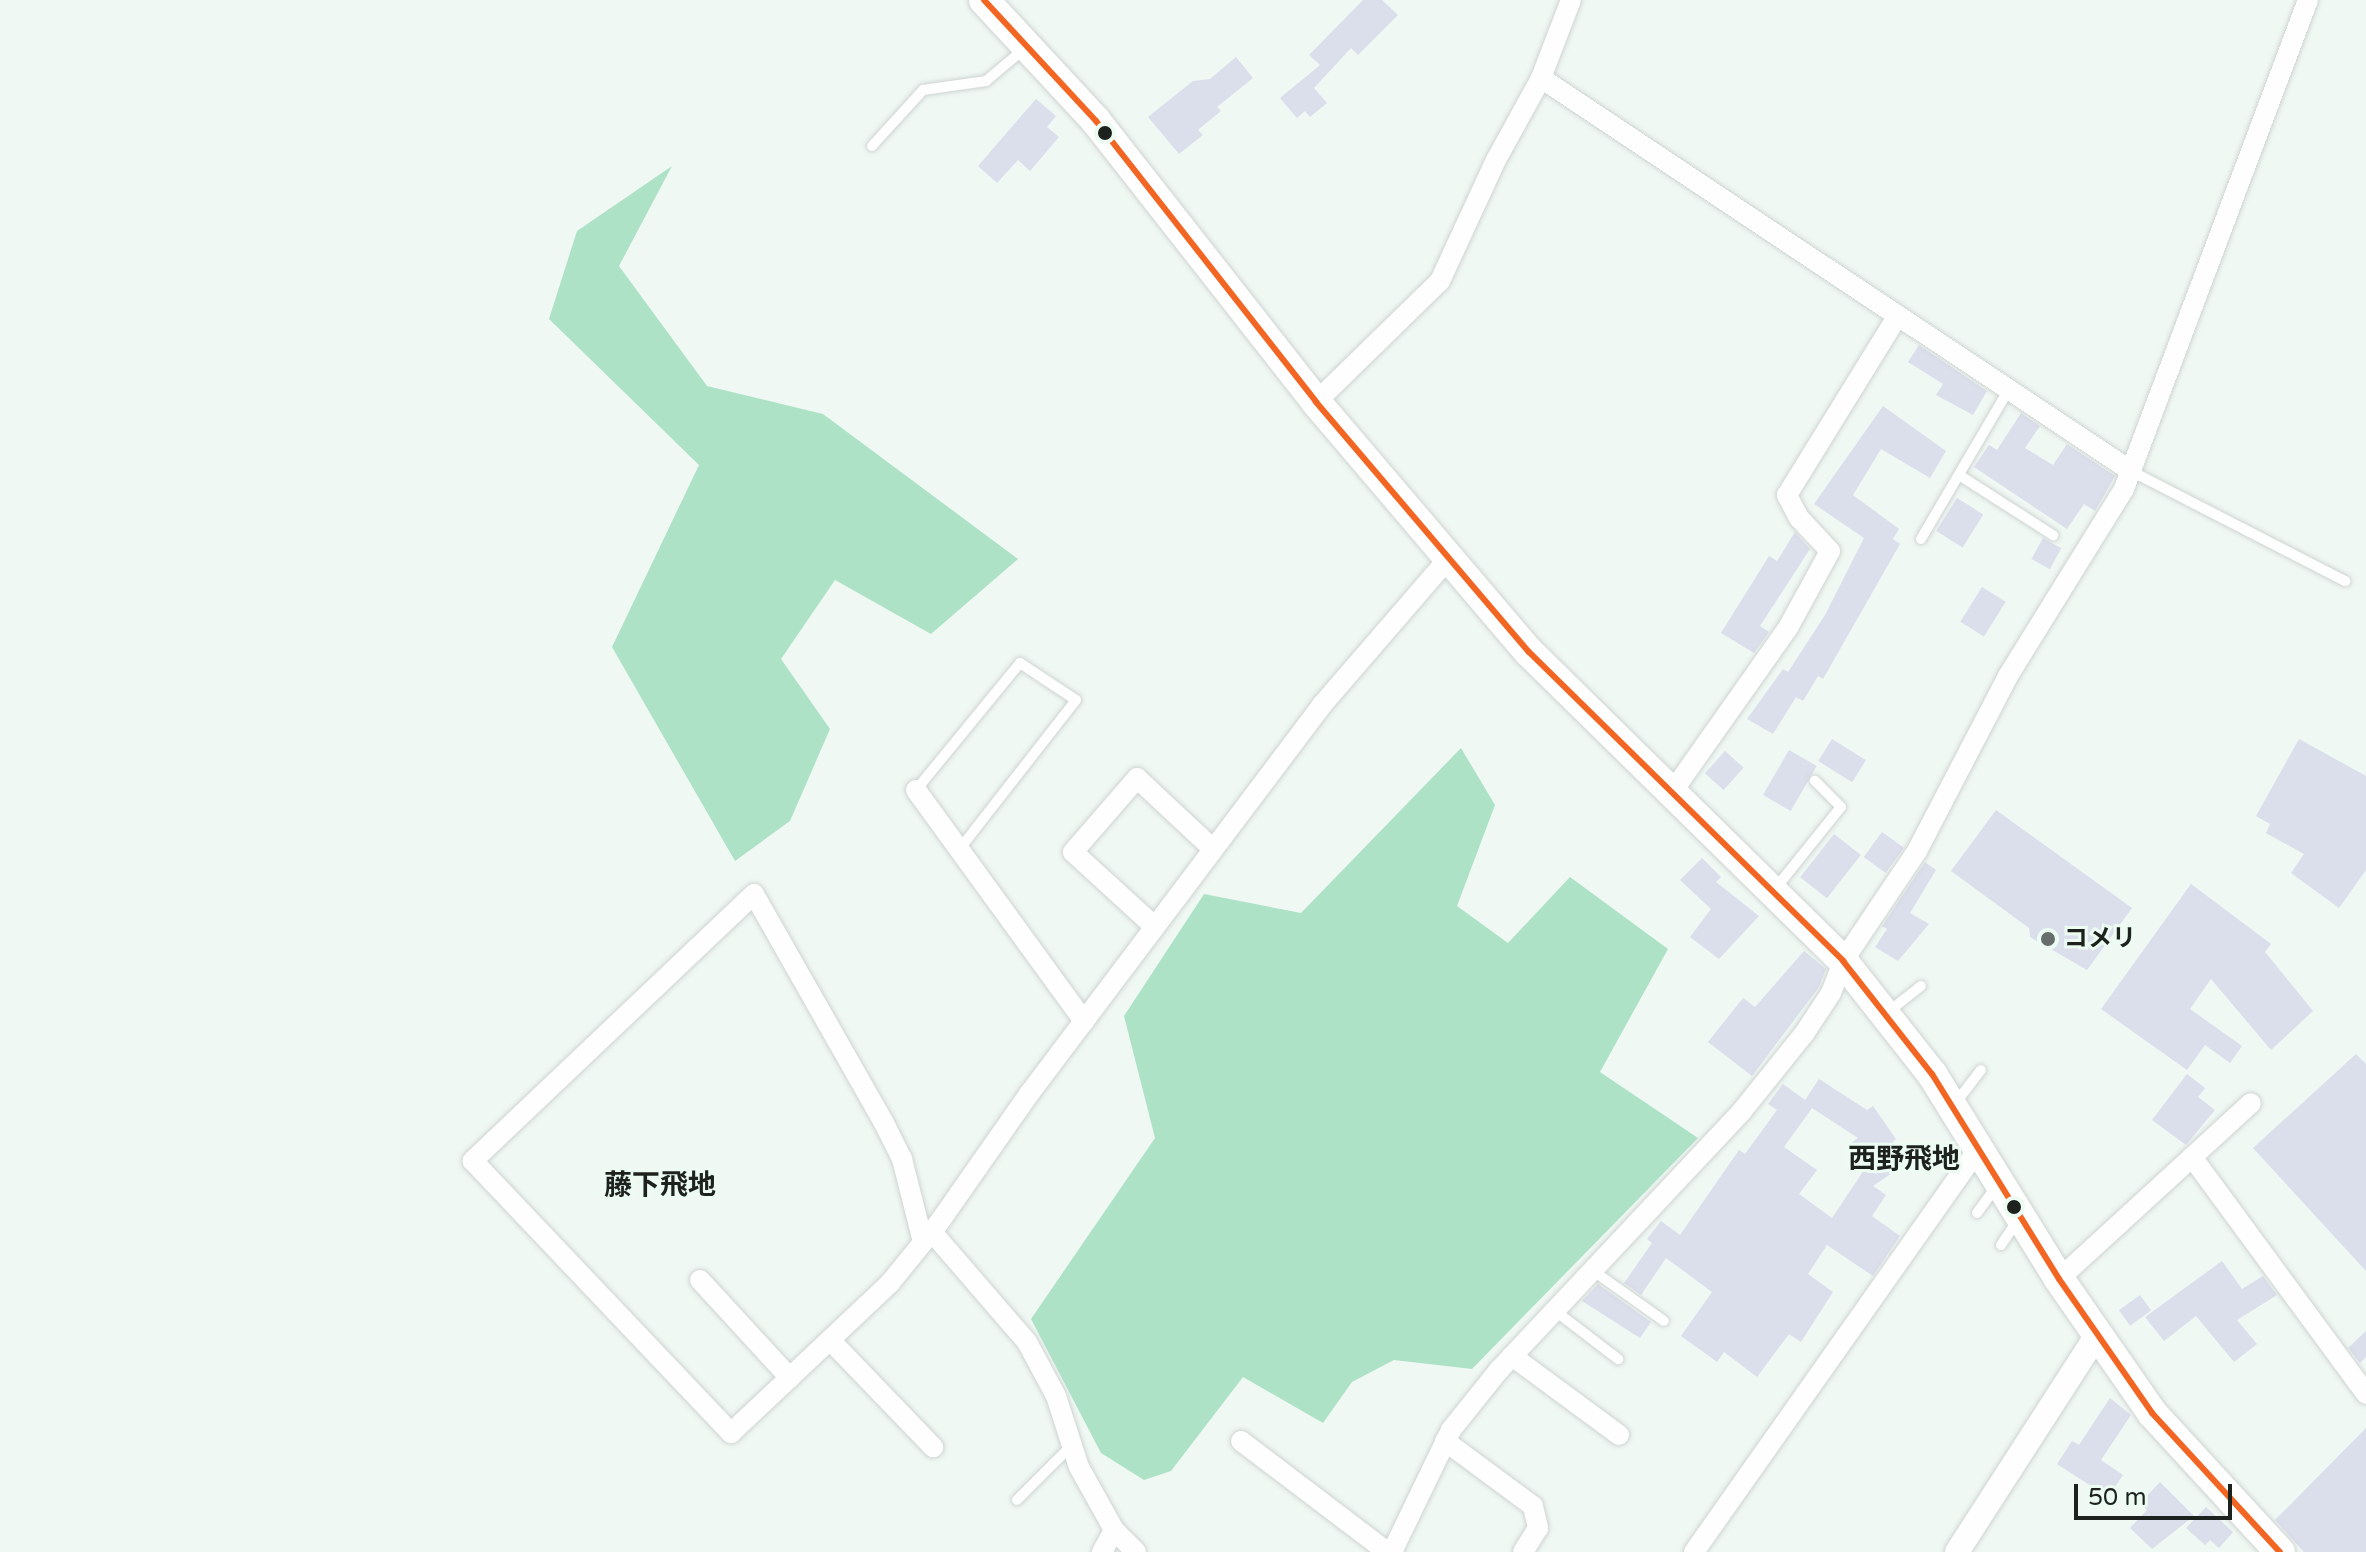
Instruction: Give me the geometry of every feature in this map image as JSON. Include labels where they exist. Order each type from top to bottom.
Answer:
[{"type":"main road","points":[[984,0],[1096,121],[1316,402],[1529,652],[1670,795],[1843,961],[1953,1107],[2059,1279],[2152,1413],[2280,1552]]},
{"type":"street","points":[[1316,402],[1440,281],[1496,160],[1541,78],[1571,0]]},
{"type":"street","points":[[1241,1441],[1390,1552],[1445,1441],[1512,1356],[1742,1111],[1804,1034],[1831,993],[1843,961],[1917,851],[2008,676],[2131,471],[2308,0]]},
{"type":"street","points":[[1541,78],[2131,471]]},
{"type":"street","points":[[1670,795],[1789,626],[1830,551],[1799,518],[1787,495],[1898,315]]},
{"type":"street","points":[[1136,1552],[1114,1530],[1071,1446],[1056,1396],[1027,1342],[928,1237],[884,1123],[754,894],[473,1161],[731,1433],[890,1283],[928,1237],[1084,1021],[1322,705],[1448,559]]},
{"type":"street","points":[[1155,927],[1073,852],[1137,778],[1213,849]]},
{"type":"street","points":[[916,790],[1084,1021]]},
{"type":"street","points":[[2059,1279],[2251,1103]]},
{"type":"street","points":[[1694,1552],[1979,1148]]},
{"type":"street","points":[[2192,1157],[2366,1394]]},
{"type":"street","points":[[700,1280],[790,1378]]},
{"type":"street","points":[[1957,1552],[2097,1335]]},
{"type":"street","points":[[830,1340],[933,1447]]},
{"type":"street","points":[[1512,1356],[1619,1435]]},
{"type":"street","points":[[1445,1441],[1533,1506],[1538,1528],[1523,1552]]},
{"type":"street","points":[[1102,1552],[1114,1530]]},
{"type":"lane","points":[[872,146],[923,90],[986,81],[1028,46]]},
{"type":"lane","points":[[1921,539],[2009,389]]},
{"type":"lane","points":[[2131,471],[2345,581]]},
{"type":"lane","points":[[1959,475],[2053,535]]},
{"type":"lane","points":[[916,790],[1020,663],[1076,700],[959,850]]},
{"type":"lane","points":[[1773,891],[1841,807],[1815,781]]},
{"type":"lane","points":[[1885,1014],[1921,986]]},
{"type":"lane","points":[[1953,1107],[1981,1070]]},
{"type":"lane","points":[[1977,1213],[2000,1182]]},
{"type":"lane","points":[[2001,1245],[2021,1216]]},
{"type":"lane","points":[[1592,1270],[1664,1321]]},
{"type":"lane","points":[[1554,1310],[1618,1359]]},
{"type":"lane","points":[[1017,1500],[1071,1446]]},
{"type":"green space","points":[[672,166],[619,266],[707,386],[823,414],[1018,559],[931,634],[835,580],[781,659],[830,729],[790,821],[735,861],[612,647],[699,465],[549,319],[577,231]]},
{"type":"green space","points":[[1461,748],[1495,805],[1457,906],[1508,943],[1570,877],[1668,949],[1600,1072],[1698,1138],[1472,1369],[1394,1360],[1352,1382],[1323,1423],[1243,1377],[1171,1471],[1144,1480],[1101,1453],[1031,1319],[1155,1138],[1124,1016],[1204,894],[1301,913]]},
{"type":"building","points":[[1363,0],[1382,0],[1398,15],[1358,55],[1351,48],[1314,88],[1327,103],[1310,117],[1305,111],[1297,118],[1280,98],[1320,65],[1309,55]]},
{"type":"building","points":[[1236,57],[1253,78],[1217,107],[1221,111],[1198,130],[1203,135],[1179,154],[1148,117],[1193,81],[1210,79]]},
{"type":"building","points":[[1036,99],[1056,116],[1047,127],[1059,137],[1030,171],[1018,160],[997,183],[978,166]]},
{"type":"building","points":[[1919,345],[1987,391],[1973,415],[1936,395],[1943,384],[1908,362]]},
{"type":"building","points":[[1883,406],[1946,451],[1930,478],[1881,449],[1853,495],[1899,529],[1893,539],[1900,544],[1823,679],[1818,676],[1803,701],[1796,697],[1773,734],[1747,719],[1783,669],[1788,672],[1825,615],[1864,538],[1814,504]]},
{"type":"building","points":[[2021,413],[2040,426],[2025,448],[2053,465],[2067,444],[2115,476],[2095,511],[2084,504],[2067,529],[1974,467],[1989,445],[1997,450]]},
{"type":"building","points":[[1957,498],[1983,514],[1963,548],[1936,531]]},
{"type":"building","points":[[1795,532],[1810,549],[1760,626],[1769,632],[1754,653],[1721,633],[1769,556],[1777,561]]},
{"type":"building","points":[[2043,538],[2061,548],[2050,569],[2031,559]]},
{"type":"building","points":[[1982,587],[2006,602],[1984,637],[1960,622]]},
{"type":"building","points":[[1832,739],[1866,760],[1852,782],[1818,761]]},
{"type":"building","points":[[2299,739],[2366,776],[2366,870],[2339,908],[2291,873],[2304,854],[2266,833],[2270,824],[2256,816]]},
{"type":"building","points":[[1789,750],[1817,766],[1791,811],[1763,795]]},
{"type":"building","points":[[1725,751],[1744,768],[1724,790],[1705,773]]},
{"type":"building","points":[[1996,810],[2132,908],[2087,970],[2030,937],[2029,928],[1951,871]]},
{"type":"building","points":[[1882,832],[1904,848],[1886,873],[1864,857]]},
{"type":"building","points":[[1834,834],[1861,855],[1827,898],[1800,877]]},
{"type":"building","points":[[1702,858],[1721,877],[1716,882],[1759,916],[1719,959],[1690,937],[1711,909],[1680,880]]},
{"type":"building","points":[[1925,862],[1936,870],[1910,913],[1929,924],[1898,961],[1875,947],[1887,929],[1882,926]]},
{"type":"building","points":[[2191,884],[2271,944],[2265,952],[2313,1011],[2271,1050],[2211,979],[2190,1009],[2242,1046],[2230,1063],[2205,1045],[2187,1070],[2101,1009]]},
{"type":"building","points":[[1804,951],[1826,969],[1819,987],[1752,1076],[1708,1042],[1743,998],[1755,1007]]},
{"type":"building","points":[[2356,1054],[2366,1064],[2366,1271],[2253,1148]]},
{"type":"building","points":[[2187,1074],[2205,1088],[2198,1097],[2215,1110],[2186,1145],[2152,1120]]},
{"type":"building","points":[[1819,1079],[1867,1110],[1873,1106],[1896,1139],[1893,1142],[1907,1163],[1873,1186],[1886,1195],[1872,1216],[1900,1236],[1873,1276],[1827,1245],[1808,1274],[1833,1292],[1801,1342],[1789,1334],[1757,1377],[1724,1352],[1717,1362],[1681,1336],[1712,1292],[1666,1258],[1641,1295],[1624,1283],[1652,1243],[1647,1239],[1661,1221],[1680,1235],[1739,1150],[1745,1154],[1777,1110],[1768,1104],[1783,1084],[1805,1100]],"holes":[[[1812,1108],[1858,1138],[1851,1143],[1866,1167],[1832,1218],[1799,1194],[1817,1170],[1784,1147]]]},
{"type":"building","points":[[2222,1261],[2242,1289],[2263,1276],[2277,1295],[2237,1320],[2257,1344],[2234,1362],[2196,1316],[2164,1341],[2145,1317]]},
{"type":"building","points":[[1598,1284],[1651,1322],[1640,1338],[1582,1301]]},
{"type":"building","points":[[2140,1295],[2151,1310],[2130,1326],[2119,1310]]},
{"type":"building","points":[[2366,1331],[2366,1357],[2360,1363],[2348,1348]]},
{"type":"building","points":[[2110,1398],[2131,1415],[2101,1460],[2123,1475],[2108,1497],[2057,1464],[2072,1441],[2079,1445]]},
{"type":"building","points":[[2366,1428],[2366,1552],[2304,1552],[2275,1520]]},
{"type":"building","points":[[2160,1482],[2194,1516],[2152,1549],[2130,1528],[2147,1510],[2140,1503]]},
{"type":"building","points":[[2206,1507],[2233,1532],[2219,1548],[2210,1540],[2205,1545],[2186,1528]]},
{"type":"transit line","points":[[984,0],[1096,121],[1316,402],[1529,652],[1843,961],[1932,1074],[2059,1279],[2152,1413],[2280,1552]]},
{"type":"place","name":"コメリ","points":[[2048,939]]},
{"type":"district","name":"西野飛地","points":[[1904,1159]]},
{"type":"district","name":"藤下飛地","points":[[660,1185]]}]
